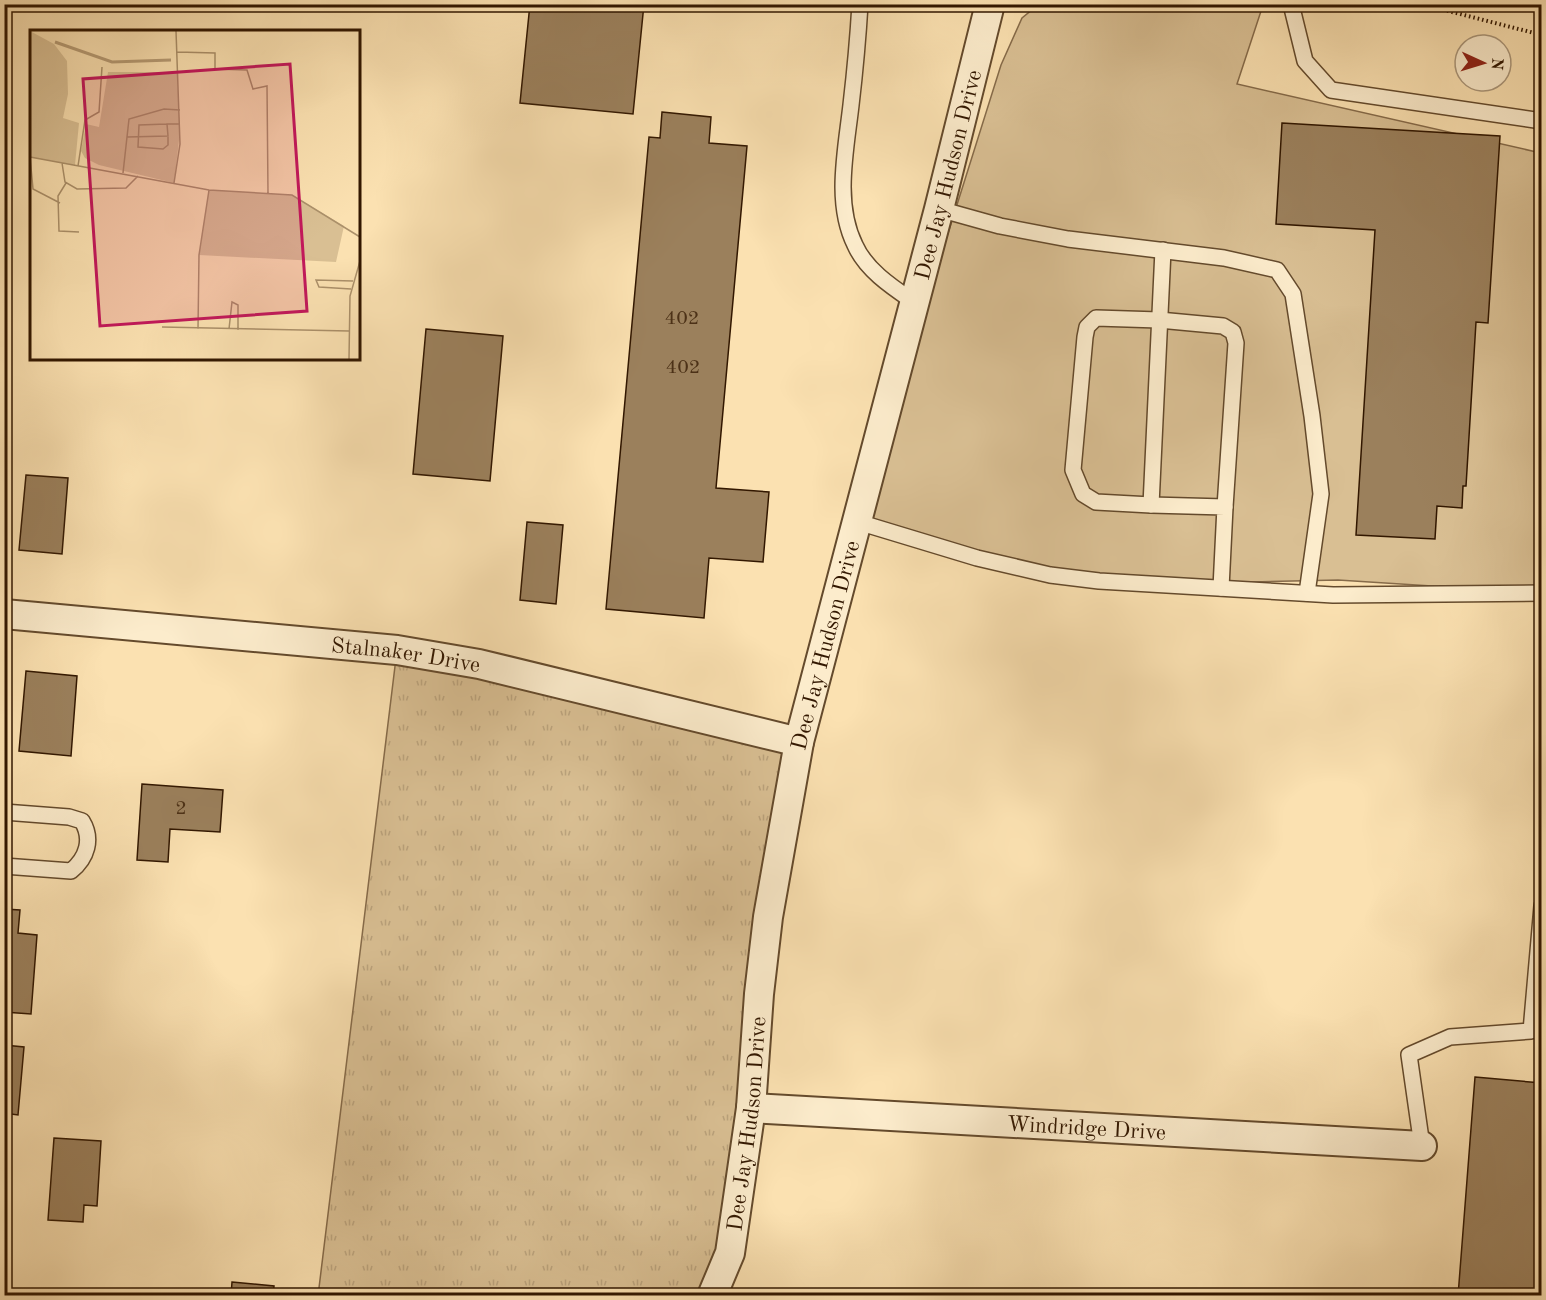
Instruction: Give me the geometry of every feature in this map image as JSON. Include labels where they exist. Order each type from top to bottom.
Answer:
[{"type":"street","name":"Dee Jay Hudson Drive","points":[[712,1296],[730,1253],[751,1108],[759,994],[768,916],[800,742],[990,4]]},
{"type":"street","name":"Stalnaker Drive","points":[[4,614],[397,650],[514,672],[800,742]]},
{"type":"street","name":"Windridge Drive","points":[[751,1108],[1422,1146]]},
{"type":"lane","points":[[860,4],[844,176],[846,220],[855,246],[867,262],[888,284],[914,302]]},
{"type":"lane","points":[[1291,4],[1305,61],[1331,90],[1542,121]]},
{"type":"lane","points":[[939,209],[1000,226],[1068,239],[1224,258],[1277,270],[1293,294],[1312,416],[1321,494],[1307,593]]},
{"type":"lane","points":[[1151,504],[1163,250]]},
{"type":"lane","points":[[1221,588],[1236,344],[1233,332],[1223,326],[1159,320],[1096,318],[1088,327],[1073,470],[1083,494],[1096,502],[1225,507]]},
{"type":"lane","points":[[858,522],[977,558],[1050,575],[1099,581],[1333,595],[1542,594]]},
{"type":"lane","points":[[4,812],[69,817],[82,821],[89,832],[87,848],[81,863],[71,871],[4,866]]},
{"type":"lane","points":[[1422,1146],[1409,1055],[1449,1037],[1531,1032],[1542,906]]},
{"type":"path","points":[[1421,4],[1542,35]]},
{"type":"green space","points":[[1038,5],[1263,5],[1237,84],[1541,153],[1541,593],[1338,580],[1169,584],[1099,581],[858,522],[1001,65],[1022,18]]},
{"type":"green space","points":[[397,650],[799,742],[712,1295],[318,1296]]},
{"type":"building","points":[[530,4],[644,4],[633,114],[520,103]]},
{"type":"building","points":[[662,112],[711,117],[709,143],[747,146],[716,488],[769,492],[763,562],[709,558],[704,618],[606,609],[649,137],[660,138]]},
{"type":"building","points":[[1282,123],[1500,136],[1488,323],[1476,322],[1466,486],[1463,486],[1462,508],[1437,506],[1435,539],[1356,535],[1375,230],[1276,224]]},
{"type":"building","points":[[426,329],[503,336],[490,481],[413,474]]},
{"type":"building","points":[[26,475],[68,478],[62,554],[19,550]]},
{"type":"building","points":[[527,522],[563,525],[556,604],[520,600]]},
{"type":"building","points":[[26,671],[77,676],[71,756],[19,751]]},
{"type":"building","points":[[142,784],[223,790],[220,832],[170,829],[168,862],[137,860]]},
{"type":"building","points":[[4,909],[20,910],[18,933],[37,935],[31,1014],[4,1012]]},
{"type":"building","points":[[4,1045],[24,1047],[18,1115],[4,1113]]},
{"type":"building","points":[[1475,1077],[1542,1083],[1542,1296],[1458,1296]]},
{"type":"building","points":[[54,1138],[101,1141],[97,1206],[84,1205],[83,1222],[48,1220]]},
{"type":"building","points":[[232,1282],[274,1286],[273,1296],[231,1296]]}]
